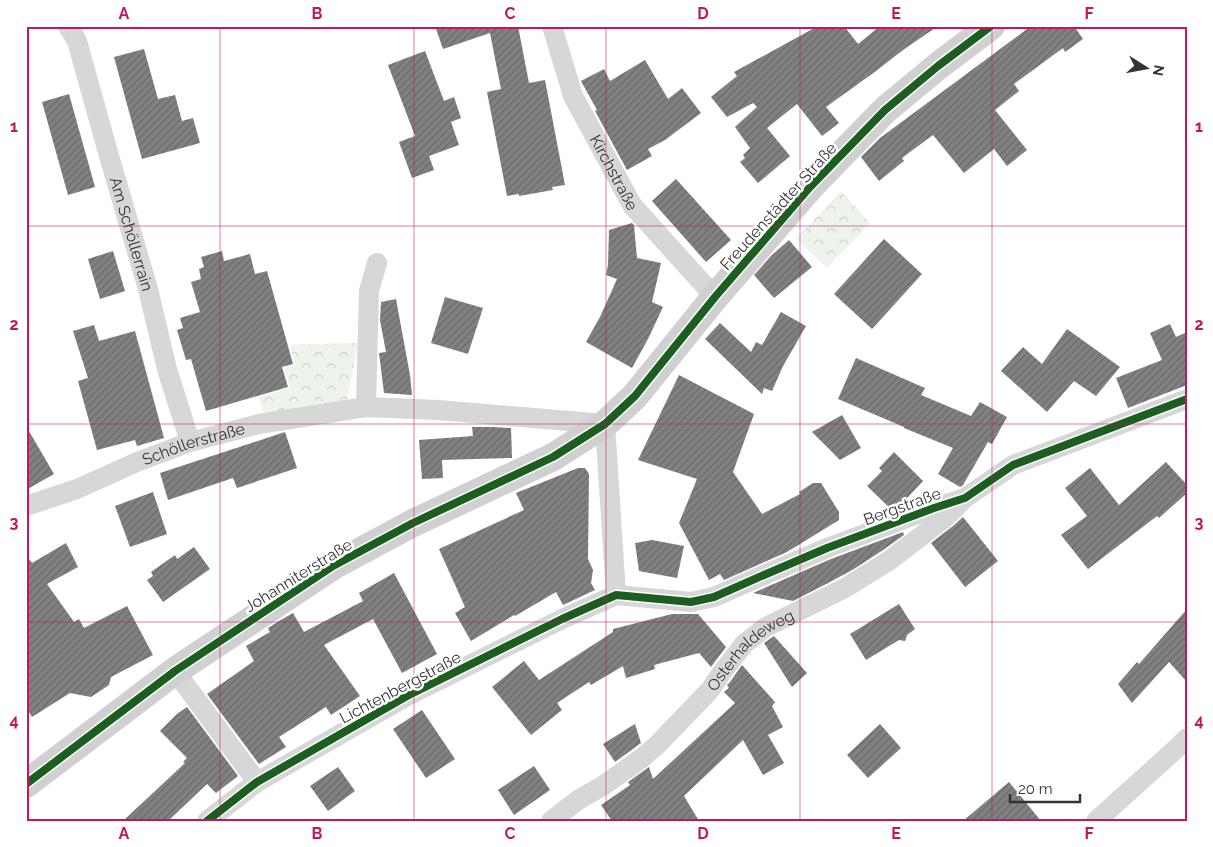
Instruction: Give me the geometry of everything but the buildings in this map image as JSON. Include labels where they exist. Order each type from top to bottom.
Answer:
[{"type":"street","name":"Am Schöllerrain","points":[[68,26],[77,41],[190,442]]},
{"type":"street","name":"Kirchstraße","points":[[552,26],[573,96],[632,206],[715,297]]},
{"type":"street","name":"Freudenstädter Straße","points":[[606,424],[635,396],[715,297],[810,187],[885,110],[938,66],[991,26]]},
{"type":"street","points":[[366,408],[368,291],[378,263]]},
{"type":"street","name":"Bergstraße","points":[[616,595],[691,602],[714,598],[827,548],[966,498],[1013,465],[1187,399]]},
{"type":"street","name":"Schöllerstraße","points":[[26,506],[77,489],[137,462],[190,442],[259,424],[366,408],[438,410],[606,424]]},
{"type":"street","points":[[606,424],[616,595]]},
{"type":"street","name":"Johanniterstraße","points":[[26,784],[175,671],[333,566],[413,523],[553,457],[606,424]]},
{"type":"street","name":"Osterhaldeweg","points":[[551,821],[578,800],[604,785],[642,758],[653,748],[710,690],[744,644],[766,627],[845,588],[890,560],[946,517],[966,498]]},
{"type":"street","name":"Lichtenbergstraße","points":[[207,821],[257,782],[407,696],[616,595]]},
{"type":"street","points":[[175,671],[257,782]]},
{"type":"street","points":[[1096,821],[1187,738]]},
{"type":"green space","points":[[841,191],[870,223],[827,268],[796,239]]},
{"type":"green space","points":[[358,343],[347,402],[264,415],[259,397],[290,388],[284,368],[295,365],[290,345]]},
{"type":"cycle path","points":[[26,784],[175,671],[333,566],[413,523],[553,457],[605,424],[635,396],[715,297],[810,187],[885,110],[938,66],[991,26]]},
{"type":"cycle path","points":[[207,821],[257,782],[407,696],[562,619],[616,595],[691,602],[714,597],[827,548],[965,498],[1013,465],[1187,399]]}]
